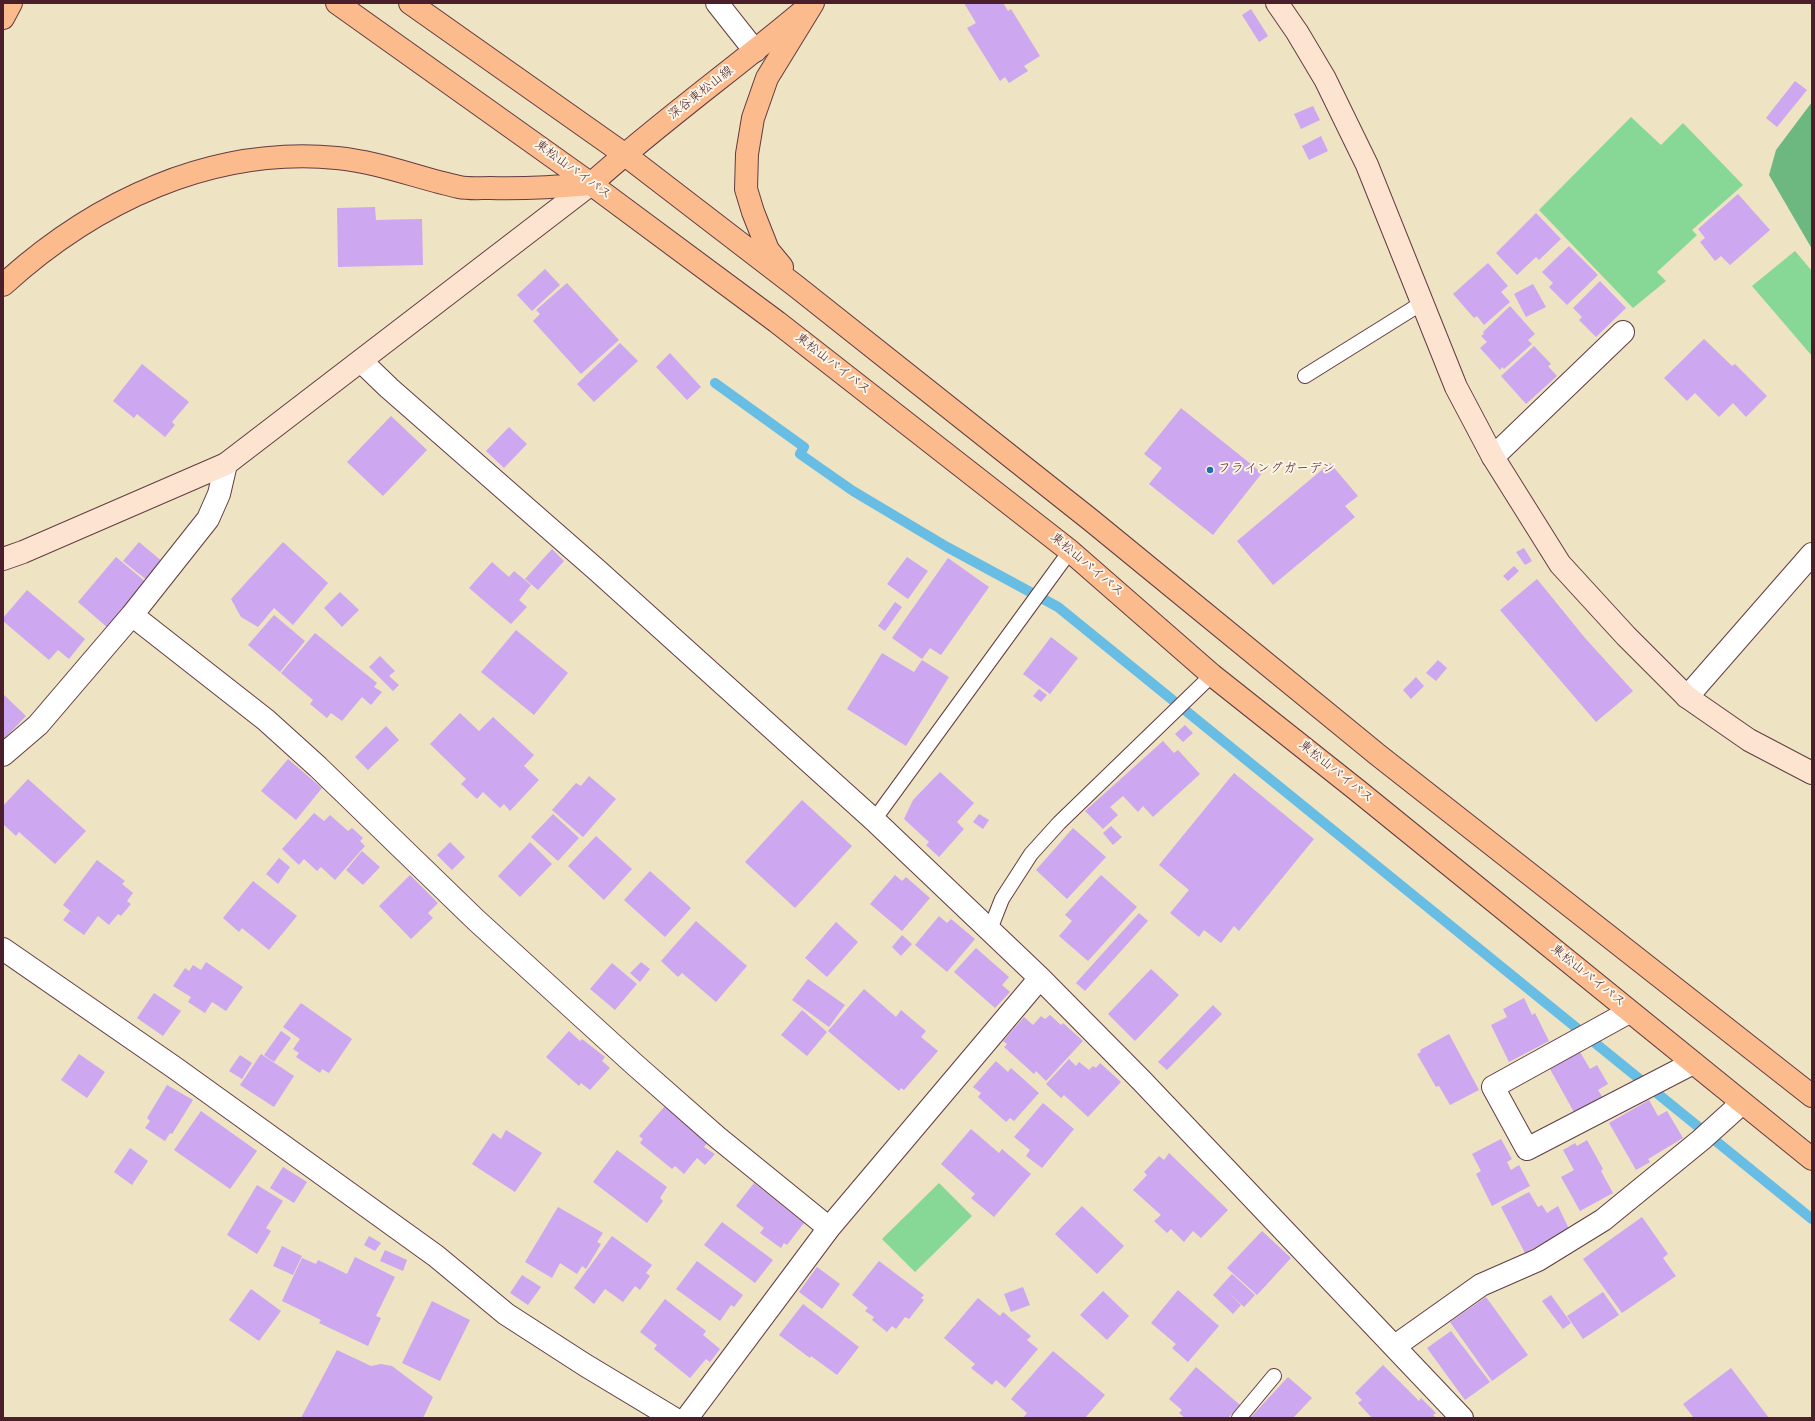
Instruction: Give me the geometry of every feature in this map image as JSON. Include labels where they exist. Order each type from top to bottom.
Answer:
[{"type":"main road","points":[[3,18],[11,3]]},
{"type":"main road","name":"東松山バイパス","points":[[337,3],[590,184],[777,322],[1070,551],[1212,675],[1357,790],[1812,1159]]},
{"type":"main road","points":[[410,3],[624,154],[798,287],[1092,521],[1378,755],[1812,1096]]},
{"type":"main road","points":[[798,287],[768,250],[753,212],[746,189],[747,154],[753,118],[767,78],[813,3]]},
{"type":"main road","name":"深谷東松山線","points":[[590,184],[624,154],[755,51],[813,3]]},
{"type":"main road","points":[[3,285],[26,264],[89,219],[152,187],[217,166],[295,156],[330,158],[377,164],[460,187],[524,190],[590,184]]},
{"type":"street","points":[[717,3],[755,51]]},
{"type":"street","points":[[1277,3],[1297,32],[1325,79],[1367,165],[1456,388],[1493,457],[1560,564],[1626,636],[1687,697],[1749,740],[1812,774]]},
{"type":"street","points":[[3,559],[23,552],[226,464],[590,184]]},
{"type":"street","points":[[1493,457],[1623,332]]},
{"type":"street","points":[[361,361],[389,388],[598,571],[874,820],[989,932],[1040,978],[1142,1081],[1462,1418]]},
{"type":"street","points":[[3,755],[38,725],[132,615],[208,519],[219,494],[226,464]]},
{"type":"street","points":[[1687,697],[1812,554]]},
{"type":"street","points":[[132,615],[266,720],[318,767],[476,920],[634,1064],[717,1137],[828,1228]]},
{"type":"street","points":[[3,949],[175,1068],[436,1256],[506,1314],[585,1365],[673,1418]]},
{"type":"street","points":[[687,1418],[828,1228],[1040,978]]},
{"type":"street","points":[[1629,1012],[1493,1087],[1527,1149],[1693,1063]]},
{"type":"street","points":[[1395,1346],[1481,1284],[1538,1260],[1602,1220],[1701,1140],[1742,1103]]},
{"type":"lane","points":[[1305,376],[1422,303]]},
{"type":"lane","points":[[874,820],[1070,551]]},
{"type":"lane","points":[[989,932],[1002,900],[1031,854],[1060,823],[1212,675]]},
{"type":"lane","points":[[1239,1418],[1274,1376]]},
{"type":"green space","points":[[1812,102],[1812,249],[1769,175],[1776,150]]},
{"type":"green space","points":[[1631,117],[1661,145],[1683,123],[1743,185],[1692,230],[1697,235],[1657,272],[1666,281],[1633,308],[1539,210]]},
{"type":"green space","points":[[1795,251],[1812,271],[1812,356],[1752,286]]},
{"type":"green space","points":[[939,1183],[972,1216],[915,1272],[882,1239]]},
{"type":"building","points":[[964,3],[1003,3],[1008,11],[1011,9],[1040,56],[1024,66],[1028,71],[1009,83],[1005,77],[1000,81],[967,28],[976,23]]},
{"type":"building","points":[[1251,9],[1268,36],[1259,42],[1242,15]]},
{"type":"building","points":[[1795,81],[1807,90],[1777,127],[1766,118]]},
{"type":"building","points":[[1313,106],[1320,120],[1301,129],[1294,114]]},
{"type":"building","points":[[1321,136],[1328,151],[1309,160],[1302,146]]},
{"type":"building","points":[[1738,194],[1770,230],[1730,265],[1721,256],[1715,261],[1700,242],[1705,238],[1698,229]]},
{"type":"building","points":[[375,207],[376,220],[422,219],[423,265],[338,267],[337,208]]},
{"type":"building","points":[[1536,213],[1561,239],[1539,260],[1536,257],[1517,275],[1496,253]]},
{"type":"building","points":[[1569,246],[1598,275],[1567,305],[1549,287],[1553,283],[1542,272]]},
{"type":"building","points":[[1488,263],[1508,286],[1501,292],[1510,302],[1484,325],[1477,316],[1474,318],[1453,294]]},
{"type":"building","points":[[545,269],[560,285],[532,311],[517,295]]},
{"type":"building","points":[[1600,281],[1626,308],[1596,337],[1579,320],[1582,317],[1573,308]]},
{"type":"building","points":[[567,283],[619,340],[581,374],[533,321],[540,314],[536,310]]},
{"type":"building","points":[[1533,284],[1546,307],[1526,317],[1514,294]]},
{"type":"building","points":[[1510,306],[1535,334],[1528,340],[1532,344],[1504,369],[1502,367],[1500,370],[1480,348],[1487,342],[1481,336],[1484,334],[1483,332]]},
{"type":"building","points":[[1704,339],[1732,366],[1735,364],[1767,396],[1746,417],[1733,403],[1719,417],[1695,393],[1687,401],[1664,378]]},
{"type":"building","points":[[620,343],[638,361],[594,402],[577,384]]},
{"type":"building","points":[[1534,346],[1551,364],[1548,366],[1557,376],[1526,404],[1501,376]]},
{"type":"building","points":[[670,353],[701,387],[687,400],[656,367]]},
{"type":"building","points":[[142,364],[189,402],[172,422],[175,425],[165,437],[137,414],[134,418],[113,401]]},
{"type":"building","name":"フライングガーデン","points":[[1181,408],[1262,473],[1213,535],[1149,484],[1162,468],[1144,454]]},
{"type":"building","points":[[391,416],[427,450],[383,496],[347,462]]},
{"type":"building","points":[[509,427],[527,444],[504,468],[486,451]]},
{"type":"building","points":[[1330,463],[1358,496],[1345,506],[1355,517],[1273,585],[1237,541]]},
{"type":"building","points":[[139,542],[164,563],[148,581],[123,561]]},
{"type":"building","points":[[283,542],[328,583],[293,625],[274,608],[258,627],[241,617],[231,599]]},
{"type":"building","points":[[1524,548],[1532,561],[1525,565],[1516,552]]},
{"type":"building","points":[[552,549],[564,561],[538,590],[525,579]]},
{"type":"building","points":[[116,557],[147,583],[108,628],[78,602]]},
{"type":"building","points":[[907,557],[928,571],[908,599],[887,584]]},
{"type":"building","points":[[948,558],[989,587],[941,655],[930,648],[922,659],[892,638]]},
{"type":"building","points":[[492,562],[509,577],[514,571],[531,585],[519,600],[527,607],[511,624],[469,588]]},
{"type":"building","points":[[1514,566],[1519,571],[1508,581],[1503,576]]},
{"type":"building","points":[[1537,579],[1585,638],[1633,691],[1596,722],[1500,610]]},
{"type":"building","points":[[27,590],[85,639],[69,659],[58,650],[49,660],[3,621],[3,618]]},
{"type":"building","points":[[340,592],[359,610],[342,627],[324,608]]},
{"type":"building","points":[[895,602],[902,607],[885,631],[878,626]]},
{"type":"building","points":[[274,615],[305,641],[280,672],[248,645]]},
{"type":"building","points":[[516,630],[568,673],[534,715],[481,672]]},
{"type":"building","points":[[315,633],[377,683],[374,687],[382,692],[371,705],[362,697],[342,721],[331,713],[327,718],[310,704],[313,700],[281,673]]},
{"type":"building","points":[[1051,637],[1078,658],[1050,694],[1023,674]]},
{"type":"building","points":[[882,653],[914,672],[922,660],[949,677],[906,746],[847,709]]},
{"type":"building","points":[[380,656],[395,671],[389,676],[399,685],[393,691],[369,667]]},
{"type":"building","points":[[1438,660],[1447,668],[1436,681],[1426,673]]},
{"type":"building","points":[[1416,677],[1424,686],[1411,699],[1403,690]]},
{"type":"building","points":[[1039,689],[1047,695],[1041,702],[1033,696]]},
{"type":"building","points":[[3,694],[26,716],[3,740]]},
{"type":"building","points":[[460,713],[479,731],[493,717],[534,755],[524,766],[539,780],[510,811],[504,804],[500,808],[483,792],[477,799],[461,784],[466,779],[430,744]]},
{"type":"building","points":[[1185,725],[1193,733],[1183,742],[1175,734]]},
{"type":"building","points":[[386,726],[399,740],[368,770],[355,757]]},
{"type":"building","points":[[1163,741],[1174,753],[1178,750],[1200,774],[1153,817],[1143,806],[1138,812],[1123,796],[1110,807],[1118,815],[1103,829],[1085,811]]},
{"type":"building","points":[[288,759],[322,788],[296,820],[261,791]]},
{"type":"building","points":[[940,772],[974,803],[957,822],[964,829],[939,857],[926,845],[929,842],[904,819],[913,800]]},
{"type":"building","points":[[1234,773],[1314,839],[1239,931],[1234,926],[1221,943],[1204,930],[1199,937],[1170,913],[1189,890],[1159,865]]},
{"type":"building","points":[[589,776],[616,799],[583,837],[552,810],[576,783],[581,786]]},
{"type":"building","points":[[28,779],[86,831],[55,864],[19,832],[16,836],[3,824],[3,806]]},
{"type":"building","points":[[802,800],[852,846],[795,908],[745,862]]},
{"type":"building","points":[[314,813],[324,821],[330,815],[348,831],[352,828],[363,838],[360,841],[365,846],[335,880],[321,867],[317,871],[304,859],[299,865],[282,849]]},
{"type":"building","points":[[553,814],[579,838],[558,861],[531,837]]},
{"type":"building","points":[[979,814],[989,820],[983,829],[973,822]]},
{"type":"building","points":[[1111,826],[1122,837],[1113,845],[1103,833]]},
{"type":"building","points":[[1073,828],[1106,857],[1067,899],[1036,870]]},
{"type":"building","points":[[596,836],[632,869],[604,900],[568,866]]},
{"type":"building","points":[[450,842],[465,857],[452,870],[437,855]]},
{"type":"building","points":[[530,842],[552,864],[520,897],[498,876]]},
{"type":"building","points":[[362,851],[380,867],[363,885],[346,870]]},
{"type":"building","points":[[279,858],[290,867],[278,884],[266,874]]},
{"type":"building","points":[[97,860],[125,881],[122,884],[133,893],[127,901],[131,904],[121,916],[118,914],[109,925],[98,916],[90,927],[63,905]]},
{"type":"building","points":[[650,871],[691,908],[665,937],[624,900]]},
{"type":"building","points":[[410,875],[438,903],[428,913],[433,918],[411,939],[379,906]]},
{"type":"building","points":[[895,875],[902,881],[906,877],[930,898],[902,931],[870,904]]},
{"type":"building","points":[[1101,875],[1137,907],[1088,961],[1059,936],[1072,921],[1065,915]]},
{"type":"building","points":[[253,881],[297,916],[269,950],[242,928],[239,932],[223,918]]},
{"type":"building","points":[[70,911],[90,927],[84,935],[63,920]]},
{"type":"building","points":[[1139,913],[1148,921],[1085,991],[1076,983]]},
{"type":"building","points":[[939,916],[947,923],[951,919],[975,939],[947,972],[915,945]]},
{"type":"building","points":[[696,921],[747,966],[716,1002],[682,973],[678,977],[661,961]]},
{"type":"building","points":[[836,922],[858,942],[827,977],[805,958]]},
{"type":"building","points":[[902,935],[912,944],[901,956],[892,947]]},
{"type":"building","points":[[976,948],[1009,977],[1002,985],[1010,992],[995,1008],[954,972]]},
{"type":"building","points":[[206,962],[243,987],[226,1011],[212,1002],[205,1013],[188,1002],[191,997],[173,986],[185,968],[189,971],[193,965],[201,970]]},
{"type":"building","points":[[641,962],[650,969],[640,982],[630,973]]},
{"type":"building","points":[[612,963],[637,984],[615,1010],[590,989]]},
{"type":"building","points":[[1151,969],[1179,995],[1135,1041],[1108,1014]]},
{"type":"building","points":[[808,979],[845,1005],[829,1027],[792,1000]]},
{"type":"building","points":[[864,989],[896,1017],[901,1010],[926,1031],[921,1037],[938,1051],[904,1090],[901,1088],[899,1091],[828,1031]]},
{"type":"building","points":[[154,993],[181,1011],[163,1036],[137,1018]]},
{"type":"building","points":[[1524,998],[1532,1015],[1535,1013],[1549,1041],[1509,1062],[1491,1025],[1507,1017],[1503,1009]]},
{"type":"building","points":[[301,1003],[352,1039],[329,1073],[322,1069],[320,1073],[296,1057],[299,1053],[293,1049],[300,1039],[283,1027]]},
{"type":"building","points":[[1213,1005],[1222,1014],[1167,1070],[1158,1062]]},
{"type":"building","points":[[802,1010],[827,1032],[807,1056],[781,1035]]},
{"type":"building","points":[[1050,1015],[1061,1025],[1063,1023],[1083,1041],[1046,1081],[1036,1071],[1034,1074],[1004,1047],[1007,1044],[1003,1041],[1024,1017],[1033,1025],[1041,1016],[1045,1019]]},
{"type":"building","points":[[281,1031],[291,1038],[274,1062],[264,1055]]},
{"type":"building","points":[[569,1031],[580,1041],[582,1039],[605,1057],[602,1061],[610,1068],[590,1090],[581,1083],[579,1086],[546,1057]]},
{"type":"building","points":[[1449,1034],[1479,1090],[1450,1105],[1439,1086],[1436,1087],[1417,1054],[1421,1052],[1420,1050]]},
{"type":"building","points":[[1580,1052],[1590,1069],[1597,1065],[1608,1084],[1598,1090],[1603,1098],[1575,1114],[1550,1069]]},
{"type":"building","points":[[79,1054],[105,1072],[87,1098],[61,1080]]},
{"type":"building","points":[[261,1054],[294,1076],[274,1107],[240,1085]]},
{"type":"building","points":[[240,1055],[252,1063],[242,1079],[229,1071]]},
{"type":"building","points":[[1069,1059],[1076,1066],[1079,1062],[1089,1070],[1093,1066],[1096,1068],[1100,1063],[1121,1082],[1088,1117],[1064,1095],[1061,1098],[1046,1084]]},
{"type":"building","points":[[996,1061],[1008,1072],[1011,1068],[1039,1093],[1014,1121],[1010,1118],[1006,1122],[978,1097],[981,1093],[973,1087]]},
{"type":"building","points":[[167,1085],[193,1100],[172,1134],[170,1133],[165,1141],[145,1128],[150,1121],[147,1118]]},
{"type":"building","points":[[1649,1100],[1658,1116],[1667,1111],[1683,1138],[1648,1159],[1650,1162],[1636,1170],[1609,1123]]},
{"type":"building","points":[[1043,1103],[1074,1129],[1042,1168],[1026,1156],[1030,1150],[1014,1137]]},
{"type":"building","points":[[665,1106],[708,1142],[704,1147],[715,1154],[705,1165],[697,1158],[684,1174],[675,1166],[672,1169],[640,1143],[643,1139],[639,1136]]},
{"type":"building","points":[[201,1111],[257,1151],[230,1189],[174,1150]]},
{"type":"building","points":[[971,1129],[999,1153],[1002,1149],[1031,1174],[994,1217],[971,1198],[975,1194],[941,1164]]},
{"type":"building","points":[[506,1130],[542,1153],[515,1192],[472,1164],[493,1133],[501,1139]]},
{"type":"building","points":[[1501,1139],[1512,1159],[1507,1162],[1511,1170],[1519,1165],[1530,1186],[1492,1206],[1476,1174],[1481,1171],[1472,1154]]},
{"type":"building","points":[[1587,1140],[1603,1169],[1601,1171],[1613,1193],[1580,1211],[1561,1177],[1574,1170],[1563,1150],[1575,1143],[1577,1146]]},
{"type":"building","points":[[130,1148],[148,1161],[132,1185],[114,1172]]},
{"type":"building","points":[[617,1150],[667,1187],[660,1198],[663,1201],[647,1223],[593,1182]]},
{"type":"building","points":[[1169,1153],[1228,1210],[1201,1238],[1193,1231],[1184,1242],[1171,1229],[1167,1233],[1154,1221],[1161,1215],[1133,1190],[1147,1175],[1144,1172],[1159,1156],[1164,1160]]},
{"type":"building","points":[[283,1167],[307,1182],[294,1203],[270,1188]]},
{"type":"building","points":[[754,1183],[804,1223],[787,1245],[784,1243],[781,1248],[760,1233],[764,1228],[736,1206]]},
{"type":"building","points":[[257,1185],[283,1201],[266,1228],[271,1231],[257,1254],[227,1235]]},
{"type":"building","points":[[1529,1192],[1538,1207],[1542,1205],[1547,1213],[1558,1206],[1569,1229],[1525,1253],[1501,1207]]},
{"type":"building","points":[[1082,1206],[1124,1246],[1097,1274],[1055,1234]]},
{"type":"building","points":[[558,1207],[603,1233],[597,1242],[601,1244],[586,1269],[582,1266],[577,1274],[560,1263],[552,1278],[525,1262]]},
{"type":"building","points":[[1642,1217],[1668,1254],[1663,1258],[1676,1276],[1622,1313],[1583,1259]]},
{"type":"building","points":[[722,1222],[773,1260],[755,1283],[704,1245]]},
{"type":"building","points":[[1262,1231],[1291,1258],[1257,1295],[1227,1268]]},
{"type":"building","points":[[369,1236],[381,1243],[375,1251],[364,1245]]},
{"type":"building","points":[[612,1236],[652,1265],[646,1273],[650,1276],[640,1290],[635,1286],[623,1302],[605,1289],[594,1304],[574,1288]]},
{"type":"building","points":[[282,1246],[302,1256],[293,1275],[273,1266]]},
{"type":"building","points":[[385,1250],[407,1260],[403,1271],[380,1261]]},
{"type":"building","points":[[355,1257],[395,1277],[376,1316],[381,1318],[368,1346],[319,1323],[321,1320],[282,1301],[302,1258],[316,1264],[318,1260],[347,1274]]},
{"type":"building","points":[[697,1261],[743,1295],[734,1307],[731,1305],[720,1321],[676,1289]]},
{"type":"building","points":[[879,1261],[924,1295],[921,1298],[924,1300],[909,1319],[905,1317],[896,1329],[892,1326],[887,1332],[872,1320],[874,1317],[865,1311],[868,1308],[852,1295]]},
{"type":"building","points":[[817,1267],[840,1284],[822,1309],[799,1292]]},
{"type":"building","points":[[1232,1274],[1255,1295],[1244,1307],[1229,1293],[1241,1305],[1233,1314],[1213,1295]]},
{"type":"building","points":[[522,1275],[541,1287],[528,1305],[510,1293]]},
{"type":"building","points":[[1023,1287],[1030,1305],[1011,1312],[1004,1294]]},
{"type":"building","points":[[251,1289],[281,1311],[259,1341],[229,1320]]},
{"type":"building","points":[[1178,1290],[1219,1326],[1188,1362],[1172,1348],[1176,1344],[1151,1323]]},
{"type":"building","points":[[1103,1291],[1129,1316],[1107,1340],[1080,1315]]},
{"type":"building","points":[[1603,1292],[1619,1315],[1583,1339],[1567,1316]]},
{"type":"building","points":[[1551,1295],[1571,1323],[1563,1329],[1542,1301]]},
{"type":"building","points":[[1486,1297],[1528,1355],[1492,1381],[1450,1322]]},
{"type":"building","points":[[978,1298],[1000,1316],[1003,1312],[1031,1336],[1027,1340],[1038,1349],[1005,1388],[996,1380],[992,1385],[971,1368],[975,1364],[944,1338]]},
{"type":"building","points":[[665,1299],[706,1331],[703,1335],[720,1349],[710,1362],[706,1359],[690,1378],[654,1349],[657,1345],[640,1332]]},
{"type":"building","points":[[432,1301],[470,1320],[440,1381],[402,1363]]},
{"type":"building","points":[[803,1304],[859,1347],[837,1375],[811,1356],[810,1358],[779,1335]]},
{"type":"building","points":[[1451,1331],[1490,1382],[1465,1400],[1427,1348]]},
{"type":"building","points":[[337,1350],[371,1366],[381,1364],[392,1366],[433,1397],[423,1418],[301,1418]]},
{"type":"building","points":[[1053,1351],[1105,1395],[1085,1418],[1023,1418],[1027,1413],[1011,1399]]},
{"type":"building","points":[[1383,1365],[1419,1401],[1421,1398],[1436,1413],[1433,1415],[1436,1418],[1372,1418],[1358,1403],[1362,1400],[1355,1393]]},
{"type":"building","points":[[1196,1367],[1240,1405],[1228,1418],[1185,1418],[1179,1413],[1182,1410],[1169,1399]]},
{"type":"building","points":[[1731,1368],[1769,1418],[1694,1418],[1683,1404]]},
{"type":"building","points":[[1288,1377],[1312,1398],[1293,1418],[1250,1418]]},
{"type":"waterway","points":[[715,383],[804,447],[800,454],[853,491],[947,547],[1058,607],[1812,1219]]},
{"type":"place","name":"フライングガーデン","points":[[1210,470]]}]
